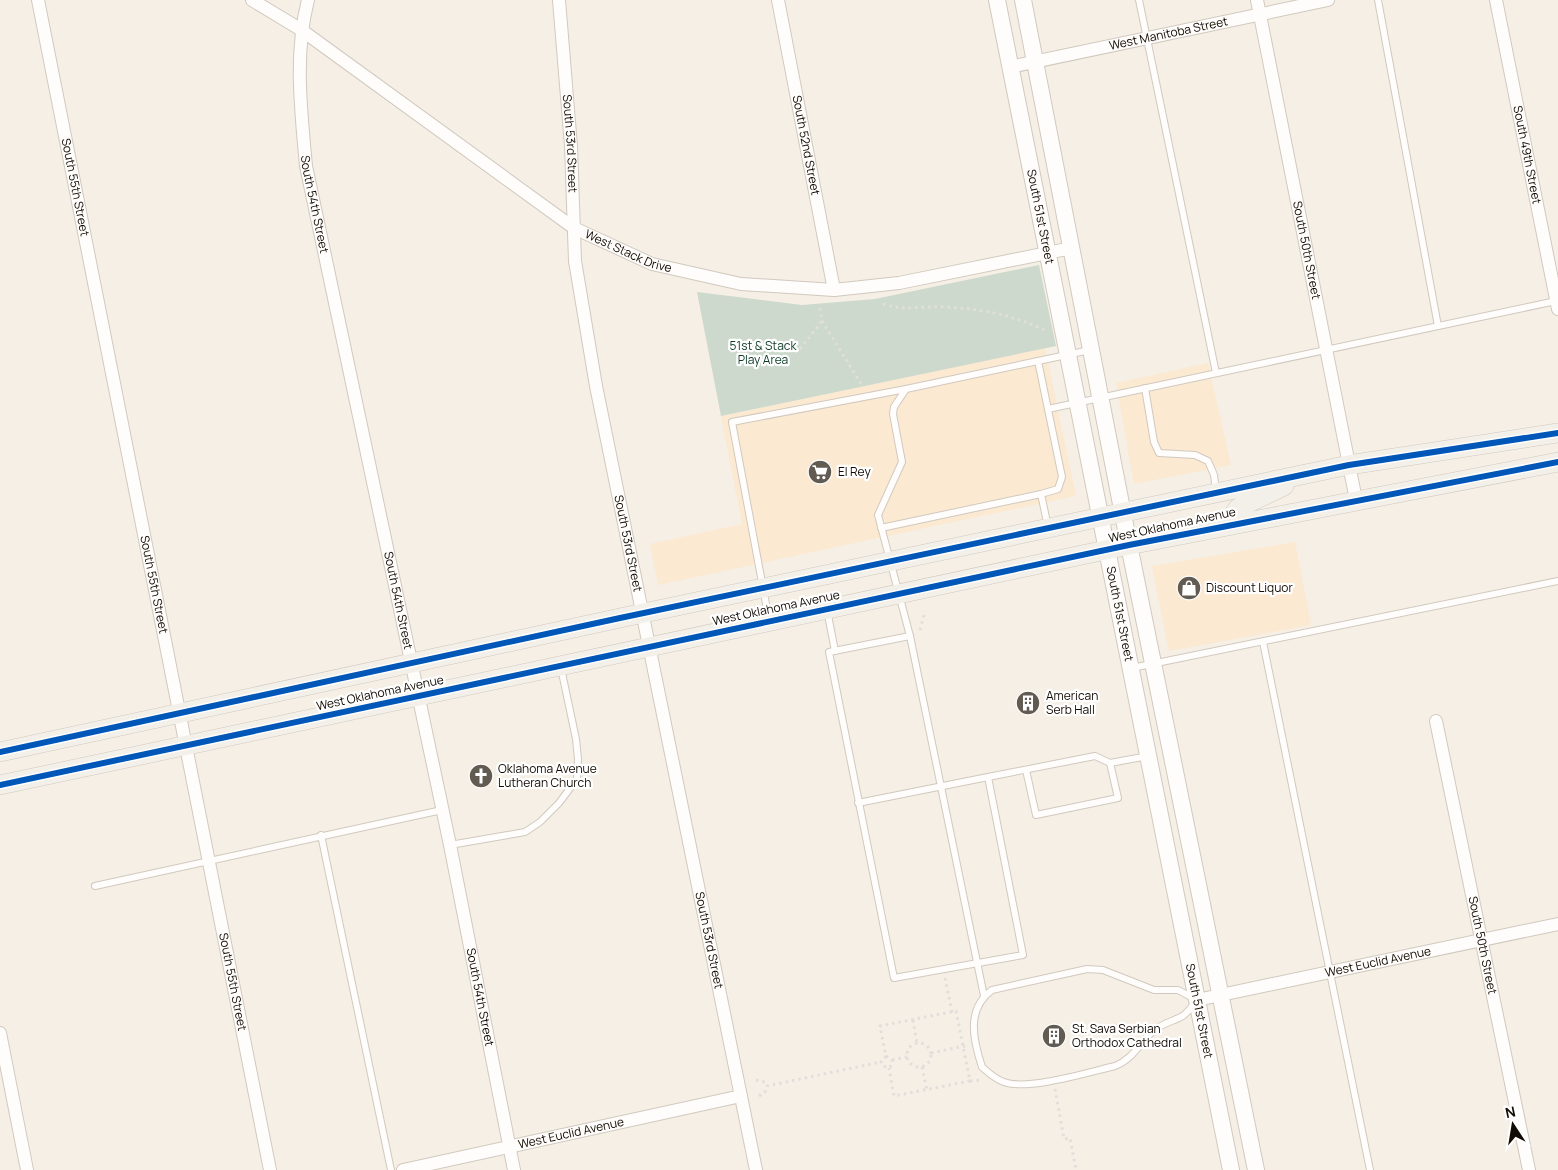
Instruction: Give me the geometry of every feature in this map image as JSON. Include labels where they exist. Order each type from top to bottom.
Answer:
[{"type":"main road","name":"West Oklahoma Avenue","points":[[0,752],[644,613],[1349,465],[1558,433]]},
{"type":"main road","name":"West Oklahoma Avenue","points":[[0,785],[1235,523],[1558,462]]},
{"type":"main road","points":[[1235,523],[1234,514],[1238,508],[1313,473]]},
{"type":"street","name":"South 55th Street","points":[[38,0],[178,714],[270,1170]]},
{"type":"street","name":"West Stack Drive","points":[[252,0],[300,29],[574,228],[652,264],[741,284],[834,290],[899,283],[1072,248]]},
{"type":"street","name":"South 54th Street","points":[[308,0],[300,29],[300,95],[306,166],[450,845],[514,1170]]},
{"type":"street","name":"South 53rd Street","points":[[560,0],[570,128],[575,261],[596,386],[644,613],[756,1170]]},
{"type":"street","name":"South 52nd Street","points":[[778,0],[834,290]]},
{"type":"street","name":"South 51st Street","points":[[997,0],[1231,1170]]},
{"type":"street","name":"South 51st Street","points":[[1024,0],[1129,545],[1222,995],[1256,1170]]},
{"type":"street","name":"South 50th Street","points":[[1257,0],[1356,500]]},
{"type":"street","name":"West Manitoba Street","points":[[1010,67],[1328,0]]},
{"type":"street","name":"South 49th Street","points":[[1496,0],[1557,305]]},
{"type":"street","name":"South 50th Street","points":[[1436,721],[1529,1170]]},
{"type":"street","name":"West Euclid Avenue","points":[[1197,1000],[1558,924]]},
{"type":"street","points":[[0,1033],[27,1170]]},
{"type":"street","name":"West Euclid Avenue","points":[[402,1170],[742,1096]]},
{"type":"lane","points":[[1138,0],[1216,373]]},
{"type":"lane","points":[[1378,0],[1438,326]]},
{"type":"lane","points":[[1048,409],[1438,326],[1557,305]]},
{"type":"lane","points":[[769,621],[732,422],[906,389],[1091,350]]},
{"type":"lane","points":[[881,528],[1058,490],[1062,477],[1038,361]]},
{"type":"lane","points":[[1145,388],[1154,442],[1158,453],[1195,455],[1208,461],[1214,475],[1216,493]]},
{"type":"lane","points":[[906,389],[894,407],[893,414],[902,458],[899,469],[878,515],[910,636],[984,996]]},
{"type":"lane","points":[[1041,494],[1048,528]]},
{"type":"lane","points":[[1132,668],[1558,582]]},
{"type":"lane","points":[[826,609],[834,651]]},
{"type":"lane","points":[[910,636],[830,652],[892,976],[896,979],[1023,956],[988,777]]},
{"type":"lane","points":[[1263,642],[1332,972],[1370,1170]]},
{"type":"lane","points":[[450,845],[525,832],[540,822],[559,803],[576,779],[576,739],[560,666]]},
{"type":"lane","points":[[858,803],[1095,756],[1110,763],[1149,756]]},
{"type":"lane","points":[[1026,770],[1036,815],[1118,798],[1110,763]]},
{"type":"lane","points":[[95,886],[442,810]]},
{"type":"lane","points":[[321,835],[391,1170]]},
{"type":"lane","points":[[1087,969],[1104,970],[1154,990],[1178,990],[1197,1000],[1183,1016],[1167,1021],[1152,1032],[1124,1063],[1031,1084],[1016,1085],[1004,1082],[982,1067],[976,1044],[974,1016],[984,996],[992,990],[1087,969]]},
{"type":"path","points":[[883,304],[899,309],[946,306],[1001,314],[1025,321],[1044,330]]},
{"type":"path","points":[[820,308],[822,321],[868,396]]},
{"type":"path","points":[[800,349],[822,321]]},
{"type":"path","points":[[943,970],[952,1012]]},
{"type":"path","points":[[892,1060],[892,1065],[889,1068],[894,1096],[970,1081],[956,1011],[880,1026],[886,1056],[892,1060],[907,1057]]},
{"type":"path","points":[[912,1020],[917,1043]]},
{"type":"path","points":[[917,1043],[927,1046],[931,1053],[930,1060],[922,1067],[913,1066],[907,1057],[909,1049],[917,1043]]},
{"type":"path","points":[[931,1053],[976,1044]]},
{"type":"path","points":[[767,1086],[881,1062],[886,1056]]},
{"type":"path","points":[[881,1062],[883,1066],[889,1068]]},
{"type":"path","points":[[922,1067],[927,1090]]},
{"type":"path","points":[[1053,1079],[1064,1139],[1070,1138],[1076,1170]]},
{"type":"path","points":[[756,1080],[764,1082],[767,1086]]},
{"type":"path","points":[[759,1096],[765,1092],[767,1086]]},
{"type":"shaded area","points":[[1045,348],[1076,496],[658,585],[650,544],[742,524],[721,416]]},
{"type":"shaded area","points":[[1208,363],[1231,465],[1134,484],[1116,383]]},
{"type":"shaded area","points":[[1295,542],[1311,625],[1169,651],[1152,566]]},
{"type":"green space","name":"51st & Stack Play Area","points":[[1039,265],[1056,346],[721,416],[697,292],[802,305],[875,299]]},
{"type":"cycle path","points":[[0,752],[620,618],[1349,465],[1558,433]]},
{"type":"cycle path","points":[[0,785],[1129,545],[1558,462]]},
{"type":"place","name":"El Rey","points":[[820,472]]},
{"type":"place","name":"Discount Liquor","points":[[1189,588]]},
{"type":"place","name":"American Serb Hall","points":[[1028,703]]},
{"type":"place","name":"Oklahoma Avenue Lutheran Church","points":[[481,776]]},
{"type":"place","name":"St. Sava Serbian Orthodox Cathedral","points":[[1054,1036]]}]
